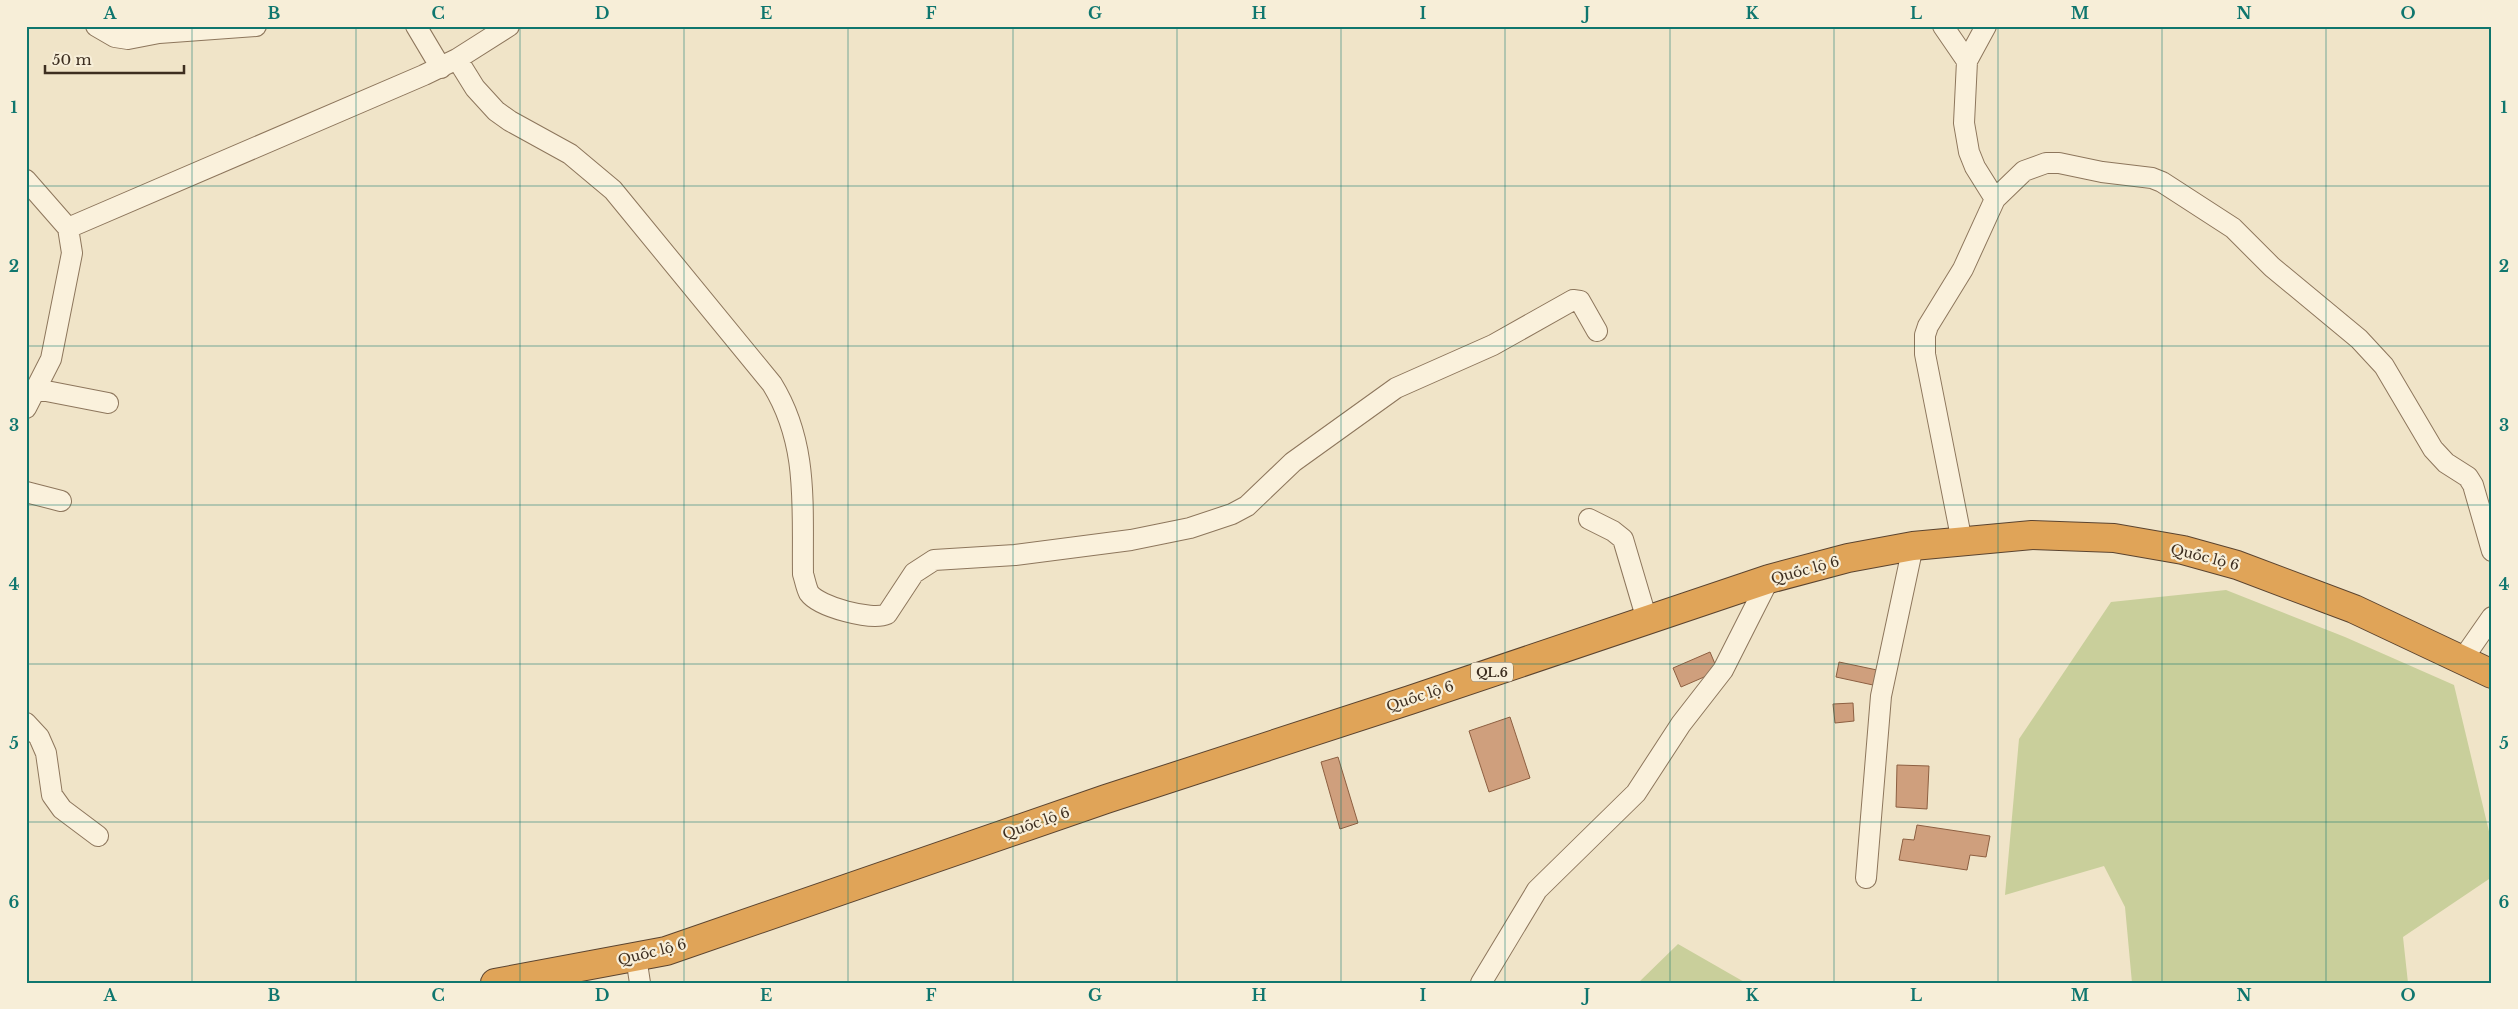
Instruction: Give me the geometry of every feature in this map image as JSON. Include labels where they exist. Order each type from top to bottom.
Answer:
[{"type":"highway","name":"Quốc lộ 6","points":[[495,983],[638,970],[666,951],[1106,799],[1769,579],[1848,558],[1913,546],[2032,535],[2114,538],[2183,550],[2237,564],[2354,609],[2492,674]]},
{"type":"street","points":[[96,26],[115,37],[128,38],[158,29],[256,26]]},
{"type":"street","points":[[416,26],[449,64],[496,111],[510,122],[570,154],[613,190],[772,384],[787,410],[798,444],[802,479],[803,574],[806,584],[810,593],[825,604],[874,618],[887,614],[914,573],[934,560],[1015,554],[1131,540],[1183,530],[1232,514],[1248,506],[1293,462],[1396,388],[1493,345],[1573,300],[1580,301],[1597,331]]},
{"type":"street","points":[[68,228],[449,64],[508,26]]},
{"type":"street","points":[[1942,26],[1967,61]]},
{"type":"street","points":[[1986,26],[1967,61],[1963,107],[1966,138],[1975,168],[1995,200]]},
{"type":"street","points":[[1962,542],[1924,344],[1928,326],[1964,269],[1995,200],[2024,171],[2046,163],[2158,180],[2233,228],[2272,268],[2359,339],[2384,366],[2433,449],[2446,463],[2468,477],[2474,485],[2492,551]]},
{"type":"street","points":[[26,180],[68,228],[72,252],[64,302],[51,359],[26,408]]},
{"type":"street","points":[[36,389],[108,403]]},
{"type":"street","points":[[26,492],[60,501]]},
{"type":"street","points":[[1588,519],[1623,538],[1647,620]]},
{"type":"street","points":[[1866,878],[1881,696],[1913,546]]},
{"type":"street","points":[[1481,983],[1537,890],[1636,793],[1681,724],[1723,670],[1769,579]]},
{"type":"street","points":[[2462,660],[2492,618]]},
{"type":"street","points":[[26,723],[39,737],[46,753],[52,795],[62,809],[98,836]]},
{"type":"green space","points":[[2226,590],[2345,637],[2454,685],[2492,844],[2492,877],[2403,937],[2408,983],[2132,983],[2125,907],[2104,866],[2005,895],[2019,739],[2111,602]]},
{"type":"green space","points":[[1678,944],[1746,983],[1638,983]]},
{"type":"building","points":[[1710,652],[1718,671],[1681,687],[1673,668]]},
{"type":"building","points":[[1839,662],[1877,670],[1873,685],[1836,677]]},
{"type":"building","points":[[1853,703],[1854,721],[1835,723],[1833,704]]},
{"type":"building","points":[[1510,717],[1530,778],[1489,792],[1469,731]]},
{"type":"building","points":[[1338,757],[1358,823],[1340,829],[1321,762]]},
{"type":"building","points":[[1897,765],[1929,766],[1927,809],[1896,807]]},
{"type":"building","points":[[1917,825],[1990,836],[1986,857],[1970,855],[1967,870],[1899,860],[1903,839],[1914,840]]}]
